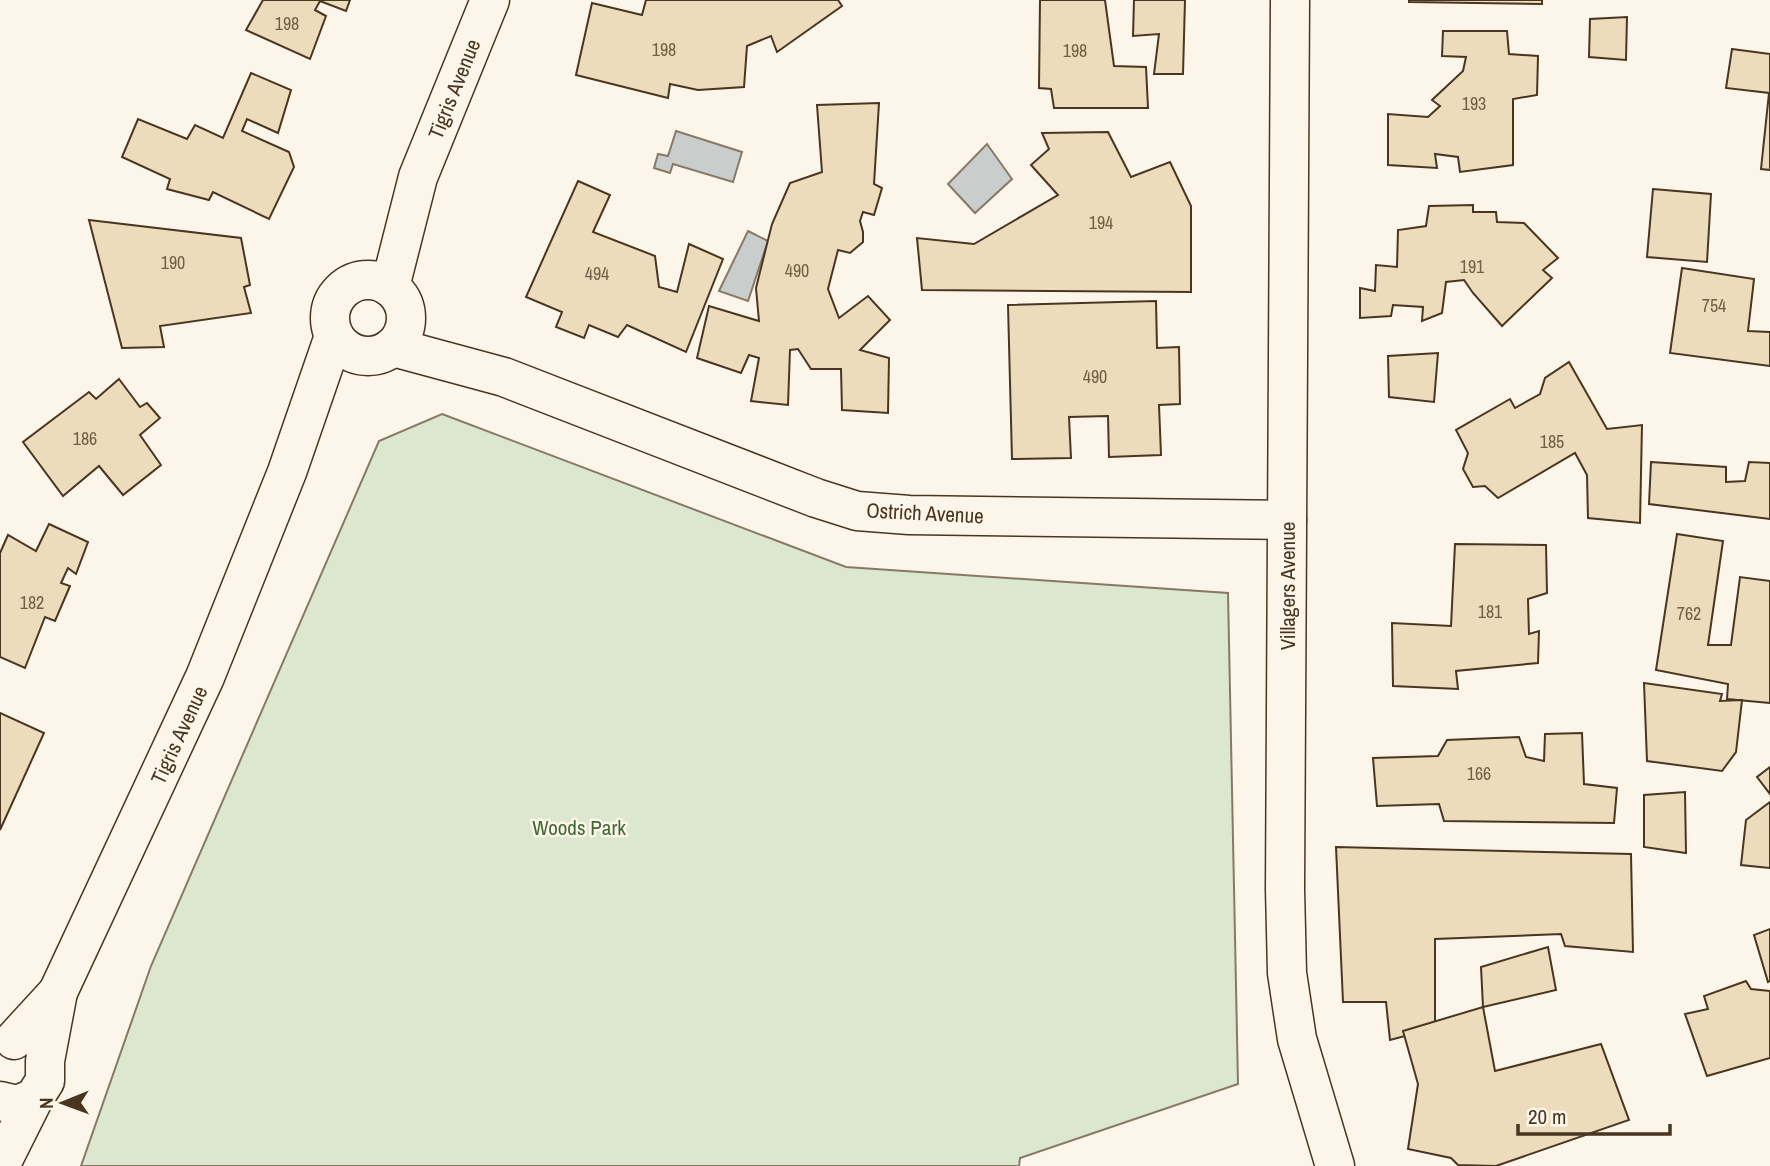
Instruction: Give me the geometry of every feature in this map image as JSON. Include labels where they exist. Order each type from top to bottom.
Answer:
[{"type":"street","name":"Tigris Avenue","points":[[17,1100],[45,1081],[45,1061],[58,992],[205,677],[287,472],[373,321],[418,177],[491,0]]},
{"type":"street","name":"Villagers Avenue","points":[[1290,0],[1285,889],[1287,973],[1297,1039],[1335,1166]]},
{"type":"street","name":"Ostrich Avenue","points":[[373,321],[504,377],[816,498],[857,511],[919,515],[1287,520]]},
{"type":"street","name":"Tigris Avenue","points":[[7,1042],[58,992]]},
{"type":"street","points":[[7,1042],[33,1046],[45,1061]]},
{"type":"street","points":[[0,1166],[17,1100]]},
{"type":"green space","name":"Woods Park","points":[[442,414],[846,567],[1228,593],[1238,1084],[1020,1158],[1019,1166],[81,1166],[151,966],[379,441]]},
{"type":"shaded area","points":[[676,131],[742,152],[733,182],[673,164],[670,173],[654,168],[658,154],[668,156]]},
{"type":"shaded area","points":[[987,144],[1012,179],[975,213],[948,184]]},
{"type":"shaded area","points":[[748,231],[768,241],[748,301],[719,291]]},
{"type":"building","points":[[263,0],[350,0],[346,11],[320,1],[315,10],[326,16],[310,59],[246,30]]},
{"type":"building","points":[[646,0],[838,0],[842,6],[777,52],[771,36],[747,46],[744,87],[698,90],[670,84],[668,98],[576,75],[592,3],[642,15]]},
{"type":"building","points":[[1040,0],[1105,0],[1114,66],[1146,67],[1148,108],[1054,108],[1051,89],[1039,88]]},
{"type":"building","points":[[1134,0],[1185,0],[1183,74],[1154,74],[1159,34],[1133,36]]},
{"type":"building","points":[[1542,0],[1542,4],[1409,2]]},
{"type":"building","points":[[1627,17],[1626,60],[1589,57],[1590,19]]},
{"type":"building","points":[[1443,31],[1507,31],[1509,54],[1538,56],[1537,95],[1513,99],[1513,165],[1460,172],[1458,157],[1435,154],[1437,168],[1388,165],[1388,114],[1428,117],[1440,106],[1432,100],[1463,71],[1466,57],[1442,56]]},
{"type":"building","points":[[1732,49],[1770,54],[1770,170],[1761,169],[1769,93],[1726,88]]},
{"type":"building","points":[[251,73],[291,90],[278,133],[247,119],[242,131],[289,152],[294,167],[269,219],[213,192],[209,200],[167,189],[170,179],[122,157],[138,119],[187,139],[195,125],[223,138]]},
{"type":"building","points":[[879,103],[874,184],[882,188],[874,215],[863,212],[860,221],[863,242],[850,253],[838,250],[828,289],[839,318],[868,296],[890,320],[860,350],[889,358],[888,413],[842,410],[841,369],[811,369],[798,349],[790,350],[788,405],[751,401],[759,358],[749,355],[741,373],[697,358],[709,306],[759,321],[756,288],[772,224],[790,183],[822,172],[817,105]]},
{"type":"building","points":[[1108,132],[1131,177],[1170,162],[1191,206],[1191,292],[922,290],[917,238],[974,244],[1058,195],[1031,165],[1049,149],[1042,133]]},
{"type":"building","points":[[578,181],[610,195],[593,232],[655,256],[659,287],[677,292],[689,244],[723,259],[686,352],[627,325],[618,337],[589,325],[584,338],[556,327],[562,312],[526,297]]},
{"type":"building","points":[[1653,189],[1711,194],[1707,262],[1647,257]]},
{"type":"building","points":[[1473,205],[1473,212],[1496,212],[1497,222],[1524,223],[1558,258],[1543,270],[1552,278],[1502,326],[1464,280],[1446,282],[1442,313],[1422,321],[1423,307],[1393,305],[1391,316],[1360,318],[1360,288],[1375,291],[1376,265],[1397,267],[1398,230],[1426,226],[1429,206]]},
{"type":"building","points":[[89,220],[241,238],[250,285],[244,287],[251,313],[160,326],[164,347],[122,348]]},
{"type":"building","points":[[1682,268],[1754,279],[1748,331],[1770,332],[1770,366],[1670,353]]},
{"type":"building","points":[[1156,301],[1157,348],[1179,347],[1180,404],[1159,405],[1161,455],[1109,457],[1108,416],[1069,417],[1071,458],[1012,459],[1008,305]]},
{"type":"building","points":[[1438,353],[1434,402],[1389,397],[1388,356]]},
{"type":"building","points":[[1569,362],[1607,429],[1642,425],[1640,523],[1588,518],[1587,475],[1575,453],[1498,498],[1485,486],[1473,487],[1463,469],[1468,453],[1456,430],[1510,399],[1515,408],[1540,394],[1545,378]]},
{"type":"building","points":[[119,379],[140,407],[147,403],[160,418],[140,435],[161,465],[123,495],[99,466],[63,496],[23,442],[89,392],[96,399]]},
{"type":"building","points":[[1651,462],[1726,467],[1726,482],[1745,481],[1749,462],[1770,463],[1770,519],[1649,504]]},
{"type":"building","points":[[49,524],[88,542],[76,574],[68,568],[61,583],[70,586],[55,621],[45,617],[25,668],[0,657],[0,553],[8,535],[36,551]]},
{"type":"building","points":[[1677,534],[1723,541],[1708,645],[1731,645],[1740,577],[1770,581],[1770,703],[1727,699],[1728,684],[1656,670]]},
{"type":"building","points":[[1455,544],[1546,545],[1547,593],[1528,599],[1529,634],[1539,631],[1538,663],[1456,671],[1458,689],[1393,686],[1392,623],[1451,626]]},
{"type":"building","points":[[1644,683],[1722,694],[1720,701],[1742,700],[1736,752],[1722,771],[1647,761]]},
{"type":"building","points":[[0,713],[44,733],[0,830]]},
{"type":"building","points":[[1582,733],[1584,784],[1617,788],[1614,823],[1444,821],[1439,804],[1377,806],[1373,758],[1438,756],[1447,740],[1519,737],[1526,757],[1544,761],[1545,734]]},
{"type":"building","points":[[1770,767],[1770,794],[1757,777]]},
{"type":"building","points":[[1685,792],[1686,853],[1644,847],[1644,795]]},
{"type":"building","points":[[1770,802],[1770,868],[1741,865],[1746,820]]},
{"type":"building","points":[[1336,847],[1631,854],[1633,952],[1565,946],[1561,934],[1435,939],[1435,1028],[1390,1040],[1386,1002],[1343,1002]]},
{"type":"building","points":[[1770,929],[1770,981],[1768,982],[1754,935]]},
{"type":"building","points":[[1548,947],[1556,990],[1483,1007],[1481,967]]},
{"type":"building","points":[[1746,981],[1751,989],[1770,991],[1770,1058],[1707,1076],[1685,1014],[1708,1009],[1704,996]]},
{"type":"building","points":[[1483,1007],[1495,1071],[1601,1044],[1629,1120],[1496,1166],[1458,1165],[1451,1158],[1408,1149],[1418,1084],[1403,1031]]}]
